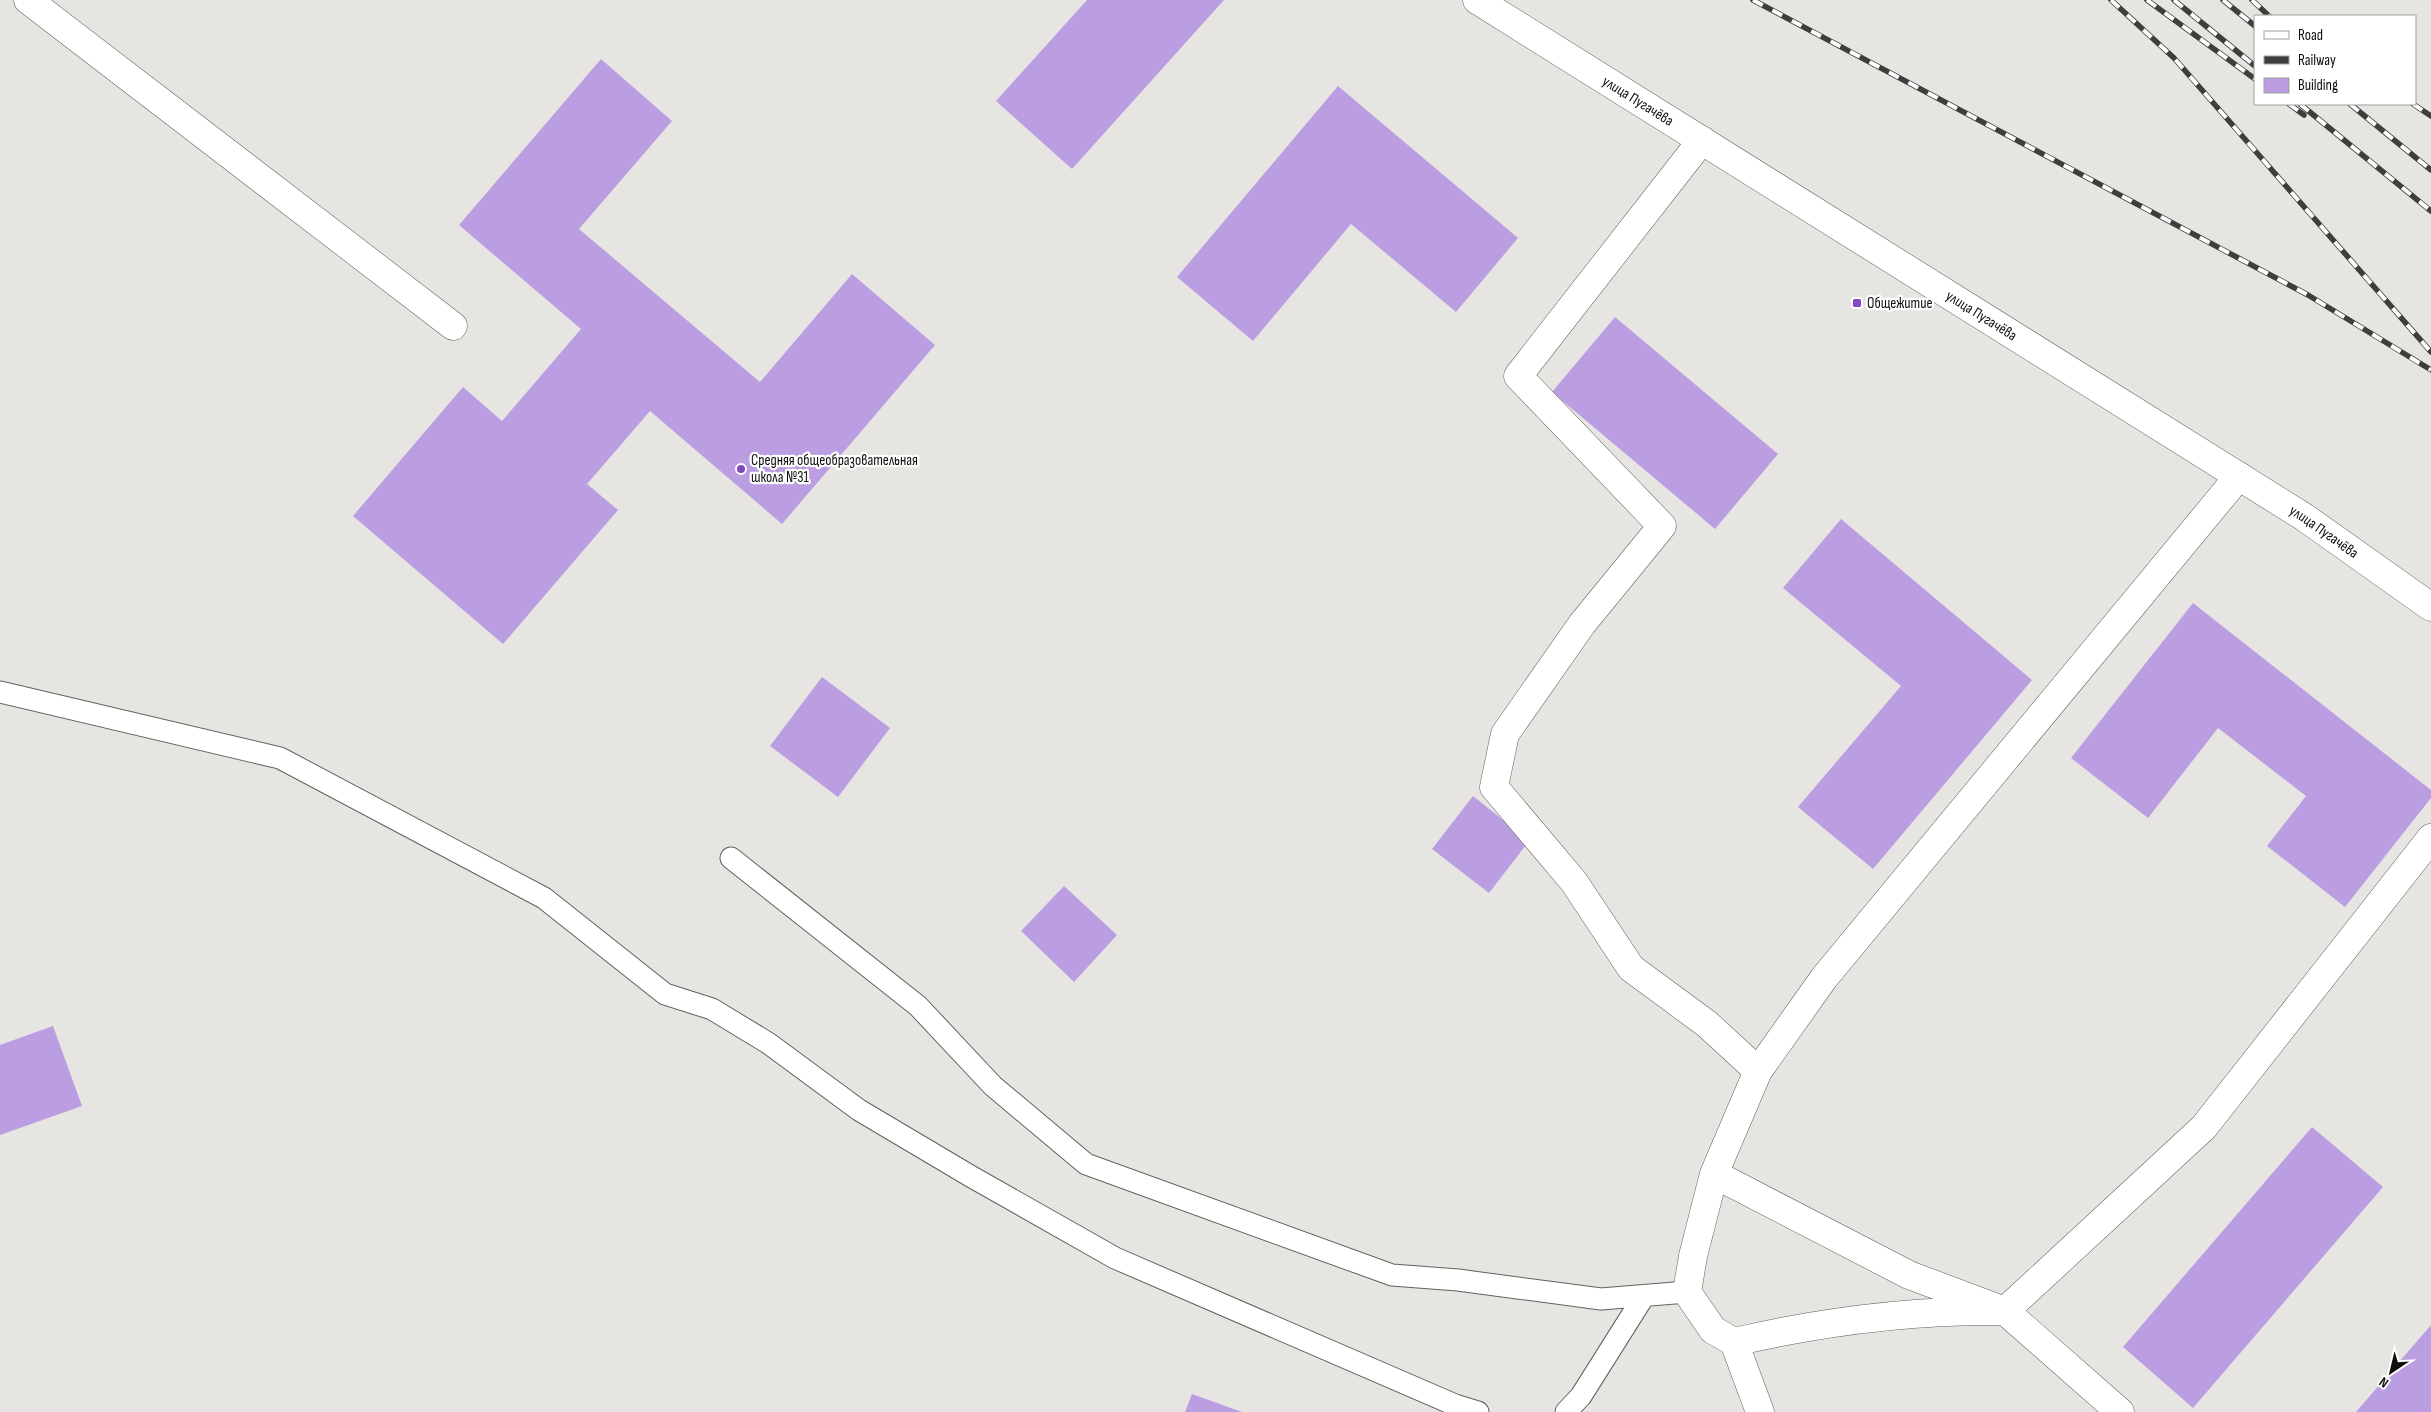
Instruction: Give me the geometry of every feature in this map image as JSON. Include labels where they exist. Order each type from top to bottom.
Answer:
[{"type":"street","points":[[28,0],[453,326]]},
{"type":"street","name":"улица Пугачёва","points":[[1477,0],[2304,517],[2431,607]]},
{"type":"street","points":[[1702,140],[1518,376],[1662,526],[1582,624],[1505,734],[1494,787],[1574,882],[1631,968],[1707,1024],[1758,1071]]},
{"type":"street","points":[[1760,1412],[1734,1342],[1713,1330],[1687,1292],[1693,1256],[1714,1174],[1758,1071],[1824,978],[2239,476]]},
{"type":"street","points":[[1734,1342],[1860,1318],[1944,1310],[2005,1311],[2204,1127],[2431,838]]},
{"type":"street","points":[[1714,1174],[1909,1275],[2005,1311],[2120,1412]]},
{"type":"lane","points":[[0,692],[280,758],[544,898],[665,994],[712,1009],[768,1043],[859,1110],[972,1178],[1115,1258],[1455,1405],[1478,1412]]},
{"type":"lane","points":[[731,858],[918,1006],[993,1086],[1086,1164],[1392,1275],[1458,1280],[1601,1299],[1687,1292]]},
{"type":"lane","points":[[1566,1412],[1581,1396],[1644,1296]]},
{"type":"building","points":[[1087,0],[1224,0],[1072,169],[996,101]]},
{"type":"building","points":[[601,59],[672,121],[579,229],[760,382],[852,274],[935,345],[782,524],[650,411],[587,484],[618,510],[503,644],[353,516],[463,387],[502,421],[581,329],[459,225]]},
{"type":"building","points":[[1338,86],[1518,238],[1456,312],[1351,224],[1253,341],[1177,277]]},
{"type":"building","points":[[1615,317],[1778,454],[1715,529],[1552,392]]},
{"type":"building","points":[[1841,519],[2032,680],[1873,869],[1798,807],[1901,686],[1783,588]]},
{"type":"building","points":[[2193,603],[2431,790],[2431,798],[2345,907],[2267,846],[2306,796],[2218,728],[2148,818],[2071,758]]},
{"type":"building","points":[[822,677],[890,728],[838,797],[770,746]]},
{"type":"building","points":[[1473,796],[1529,841],[1489,893],[1432,849]]},
{"type":"building","points":[[1064,886],[1117,935],[1074,982],[1021,931]]},
{"type":"building","points":[[53,1026],[82,1106],[0,1135],[0,1045]]},
{"type":"building","points":[[2312,1127],[2383,1187],[2193,1408],[2123,1347]]},
{"type":"building","points":[[2431,1325],[2431,1412],[2356,1412]]},
{"type":"building","points":[[1192,1394],[1242,1412],[1185,1412]]},
{"type":"railway","points":[[1753,0],[2308,295],[2431,370]]},
{"type":"railway","points":[[2111,0],[2174,58],[2431,352]]},
{"type":"railway","points":[[2147,0],[2254,78]]},
{"type":"railway","points":[[2174,0],[2254,65]]},
{"type":"railway","points":[[2223,0],[2254,25]]},
{"type":"railway","points":[[2252,0],[2268,15]]},
{"type":"railway","points":[[2290,105],[2304,115]]},
{"type":"railway","points":[[2301,105],[2431,211]]},
{"type":"railway","points":[[2351,105],[2431,170]]},
{"type":"railway","points":[[2414,105],[2431,116]]},
{"type":"place","name":"Общежитие","points":[[1857,303]]},
{"type":"place","name":"Средняя общеобразовательная школа №31","points":[[741,469]]}]
